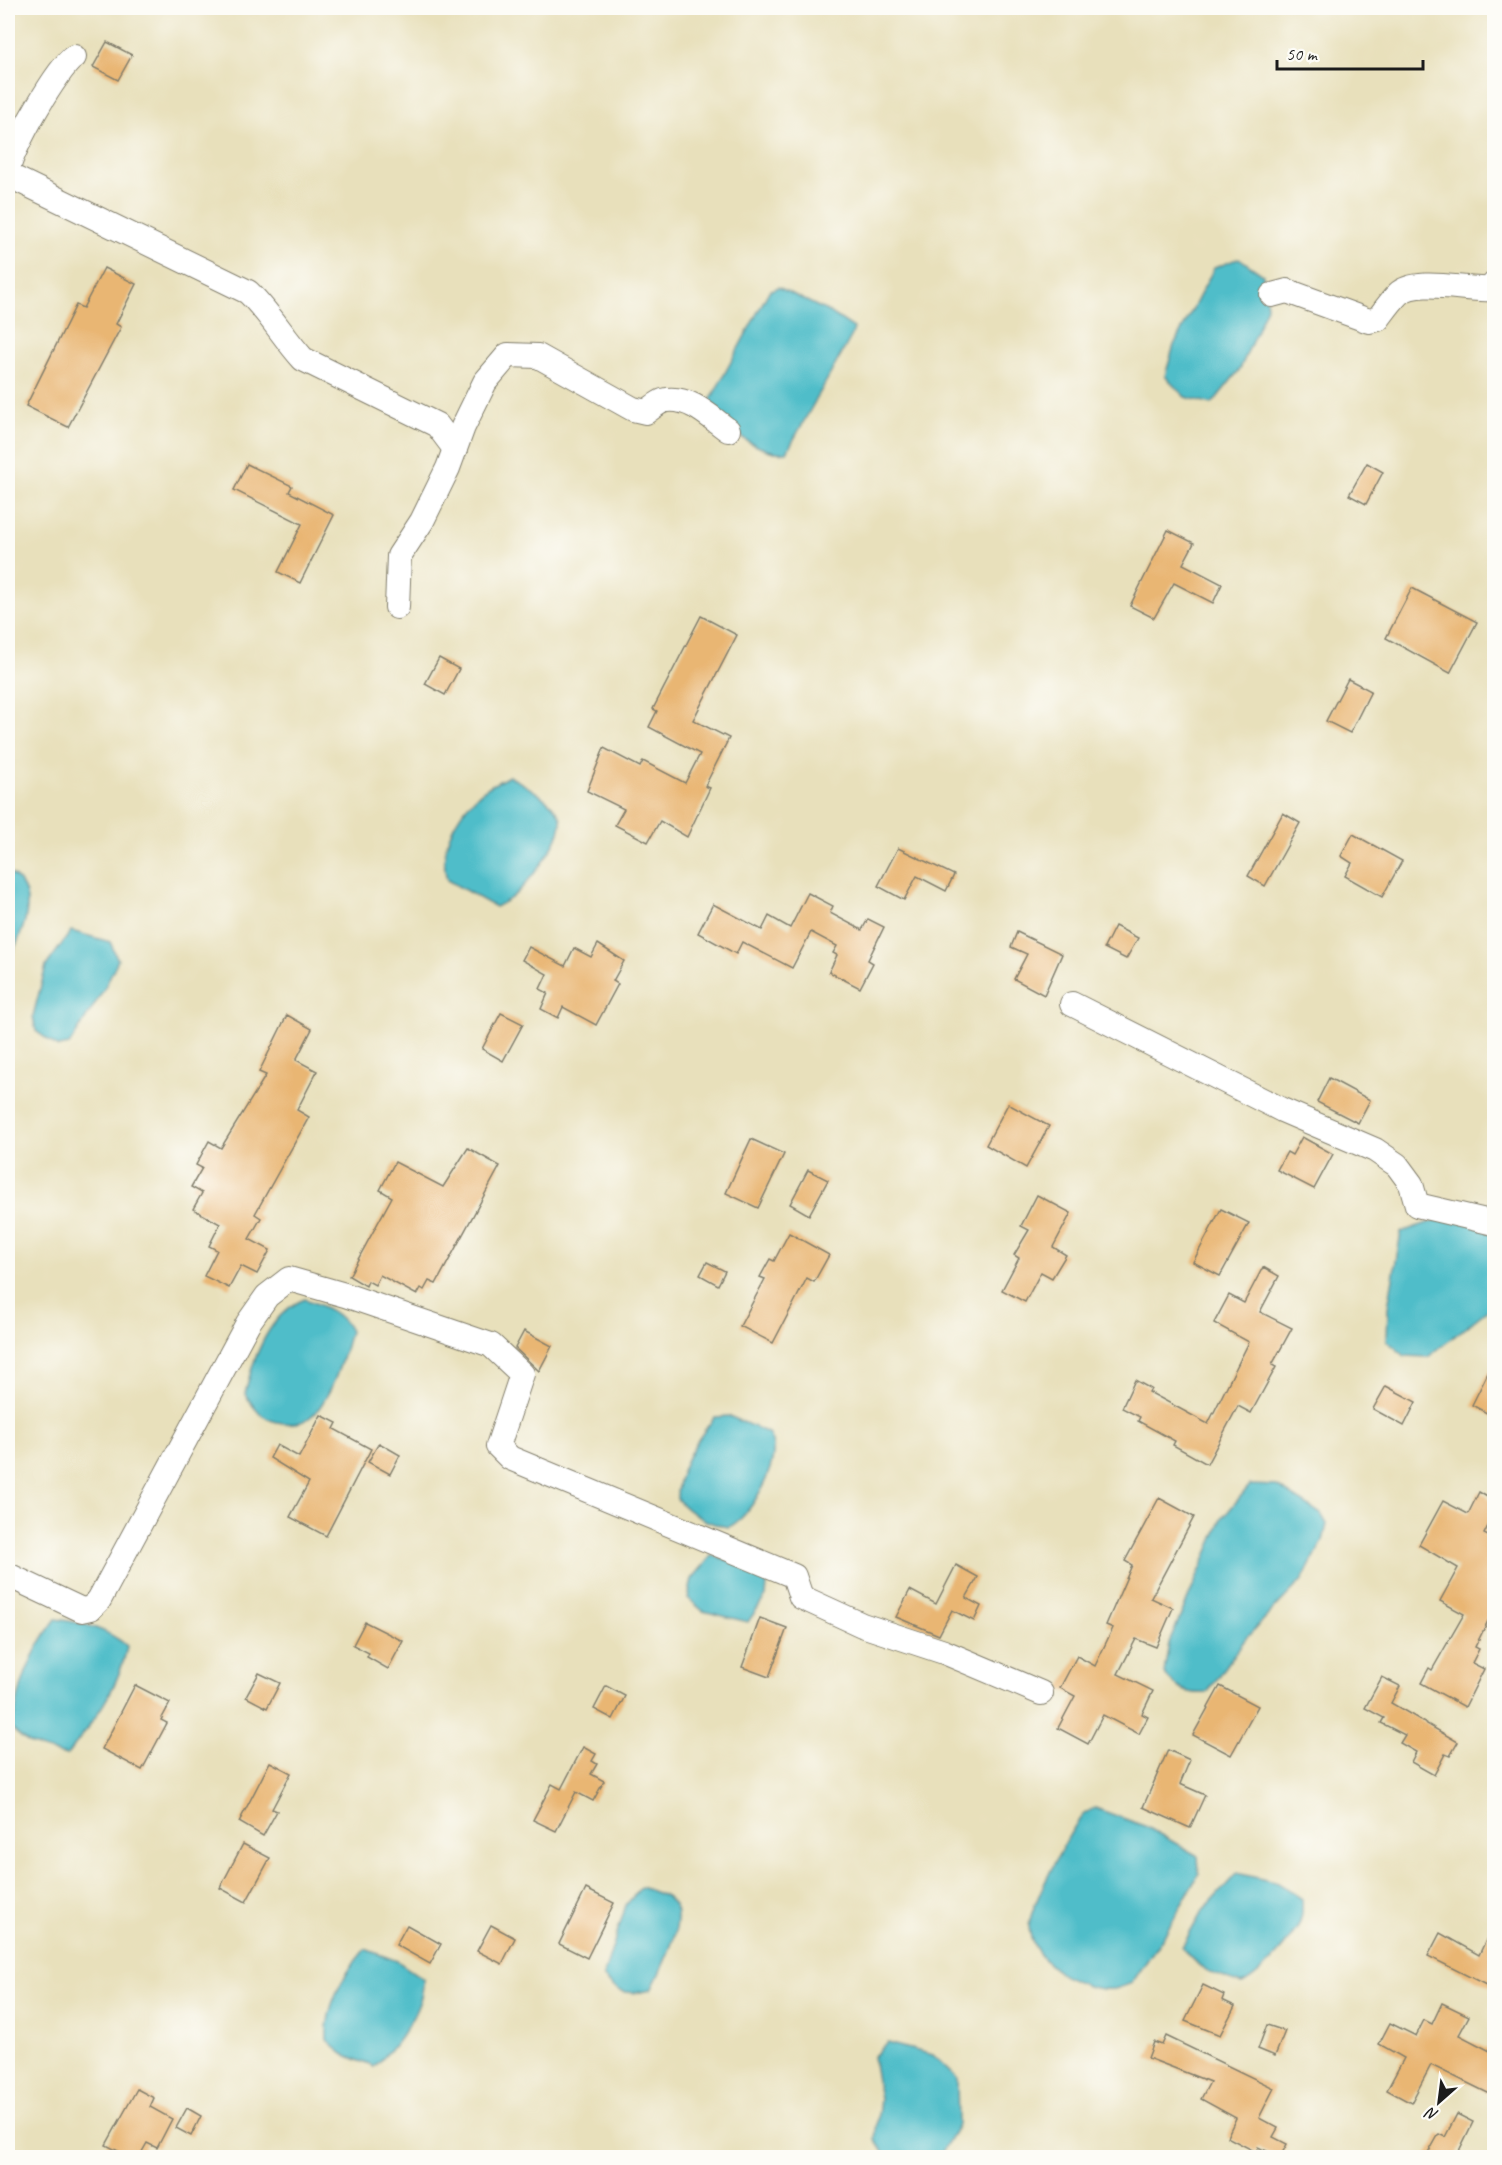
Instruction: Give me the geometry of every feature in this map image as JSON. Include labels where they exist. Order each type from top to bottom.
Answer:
[{"type":"street","points":[[8,170],[36,111],[64,63],[74,57]]},
{"type":"street","points":[[8,175],[248,292],[267,310],[287,341],[303,359],[437,425],[453,442],[455,449]]},
{"type":"street","points":[[1272,295],[1287,291],[1368,321],[1378,320],[1400,291],[1432,284],[1477,291],[1490,289],[1494,284]]},
{"type":"street","points":[[397,607],[399,556],[422,520],[485,382],[508,355],[538,356],[633,409],[646,412],[666,400],[696,406],[728,430]]},
{"type":"street","points":[[1072,1004],[1282,1110],[1375,1150],[1397,1165],[1411,1184],[1418,1205],[1494,1223]]},
{"type":"street","points":[[8,1575],[82,1610],[91,1608],[99,1600],[248,1323],[267,1296],[289,1279],[345,1295],[491,1345],[504,1354],[522,1374],[498,1446],[510,1458],[794,1576],[801,1597],[862,1625],[944,1652],[1041,1693]]},
{"type":"water","points":[[1239,258],[1263,275],[1267,307],[1240,369],[1212,404],[1185,397],[1165,376],[1174,345],[1214,268]]},
{"type":"water","points":[[778,287],[831,313],[854,328],[787,452],[759,447],[731,430],[716,415],[711,399],[769,291]]},
{"type":"water","points":[[509,776],[551,804],[560,816],[561,824],[552,847],[535,872],[518,892],[495,907],[447,880],[446,846],[455,824],[469,805],[484,790]]},
{"type":"water","points":[[8,872],[19,880],[25,890],[27,902],[19,939],[8,961]]},
{"type":"water","points":[[71,931],[110,942],[118,960],[103,991],[69,1045],[58,1047],[36,1031],[33,1016],[46,966]]},
{"type":"water","points":[[1442,1218],[1477,1225],[1494,1236],[1494,1305],[1428,1357],[1405,1356],[1387,1341],[1388,1307],[1401,1232]]},
{"type":"water","points":[[305,1299],[337,1314],[350,1331],[335,1378],[317,1411],[300,1422],[276,1422],[260,1414],[245,1394],[264,1338],[282,1315]]},
{"type":"water","points":[[729,1416],[768,1433],[772,1441],[773,1456],[760,1493],[744,1515],[728,1527],[700,1518],[677,1499],[684,1466],[701,1435],[715,1417]]},
{"type":"water","points":[[1250,1485],[1277,1486],[1321,1514],[1327,1524],[1323,1541],[1302,1580],[1246,1638],[1207,1693],[1188,1692],[1178,1687],[1164,1673],[1169,1643],[1222,1519]]},
{"type":"water","points":[[712,1555],[768,1575],[766,1596],[748,1622],[703,1611],[688,1598],[692,1579]]},
{"type":"water","points":[[56,1619],[94,1627],[127,1646],[112,1690],[86,1731],[67,1755],[37,1747],[24,1740],[12,1729],[26,1671]]},
{"type":"water","points":[[1095,1808],[1147,1827],[1198,1856],[1199,1873],[1167,1931],[1132,1983],[1114,1989],[1087,1986],[1060,1973],[1039,1953],[1032,1940],[1029,1927],[1042,1888],[1069,1836],[1083,1815]]},
{"type":"water","points":[[1237,1873],[1278,1883],[1302,1899],[1302,1916],[1292,1936],[1267,1965],[1242,1984],[1201,1967],[1182,1947],[1202,1912]]},
{"type":"water","points":[[641,1887],[659,1894],[674,1905],[677,1923],[670,1948],[651,1990],[630,1993],[619,1990],[603,1977],[626,1905]]},
{"type":"water","points":[[365,1949],[397,1961],[423,1979],[419,2003],[414,2015],[391,2049],[374,2067],[343,2054],[327,2040],[332,2003],[343,1980]]},
{"type":"water","points":[[887,2043],[933,2055],[957,2078],[958,2125],[939,2157],[886,2157],[875,2139],[880,2099],[873,2057]]},
{"type":"building","points":[[107,42],[132,55],[118,80],[93,67]]},
{"type":"building","points":[[104,268],[136,284],[116,324],[121,327],[68,427],[26,406],[76,305],[83,308]]},
{"type":"building","points":[[1367,463],[1383,472],[1366,504],[1349,495]]},
{"type":"building","points":[[247,464],[292,486],[289,492],[334,515],[300,583],[278,572],[302,524],[234,490]]},
{"type":"building","points":[[1168,530],[1194,543],[1183,564],[1222,584],[1213,603],[1174,583],[1154,618],[1130,606]]},
{"type":"building","points":[[1412,588],[1477,622],[1450,673],[1386,638]]},
{"type":"building","points":[[701,616],[737,635],[693,720],[729,738],[705,786],[710,788],[687,837],[660,821],[648,842],[615,825],[624,809],[587,791],[604,748],[640,767],[643,761],[685,783],[700,754],[649,727],[657,711],[653,709]]},
{"type":"building","points":[[439,658],[459,669],[445,695],[425,684]]},
{"type":"building","points":[[1348,679],[1371,691],[1350,733],[1326,721]]},
{"type":"building","points":[[1283,813],[1300,823],[1265,886],[1248,876]]},
{"type":"building","points":[[1353,834],[1402,861],[1382,897],[1345,876],[1352,863],[1341,856]]},
{"type":"building","points":[[898,848],[954,875],[946,891],[917,876],[904,900],[878,886]]},
{"type":"building","points":[[808,893],[833,906],[830,913],[862,930],[868,919],[884,927],[868,960],[873,963],[860,988],[829,972],[837,955],[833,953],[837,946],[811,932],[792,968],[742,942],[736,954],[698,933],[713,904],[762,930],[769,916],[790,928]]},
{"type":"building","points":[[1115,926],[1138,938],[1126,959],[1104,948]]},
{"type":"building","points":[[1017,932],[1062,954],[1044,995],[1014,979],[1027,954],[1011,947]]},
{"type":"building","points":[[598,944],[624,961],[613,981],[618,984],[596,1025],[563,1007],[558,1018],[541,1009],[548,993],[540,989],[547,974],[522,960],[529,947],[565,966],[574,948],[591,957]]},
{"type":"building","points":[[501,1013],[523,1024],[503,1061],[482,1049]]},
{"type":"building","points":[[287,1015],[312,1029],[296,1060],[317,1071],[297,1110],[309,1117],[255,1214],[261,1218],[249,1239],[270,1250],[257,1274],[241,1266],[229,1288],[204,1276],[217,1250],[209,1246],[220,1224],[193,1209],[202,1193],[191,1187],[202,1168],[196,1165],[209,1141],[221,1148],[266,1075],[259,1072]]},
{"type":"building","points":[[1329,1078],[1370,1100],[1358,1123],[1317,1102]]},
{"type":"building","points":[[1008,1104],[1049,1126],[1026,1168],[986,1145]]},
{"type":"building","points":[[1302,1137],[1333,1154],[1314,1189],[1277,1170],[1287,1152],[1292,1155]]},
{"type":"building","points":[[751,1139],[784,1154],[758,1208],[726,1193]]},
{"type":"building","points":[[468,1148],[500,1166],[436,1284],[429,1281],[424,1290],[421,1288],[417,1295],[380,1275],[375,1285],[368,1281],[366,1286],[349,1276],[392,1197],[380,1190],[395,1162],[443,1187]]},
{"type":"building","points":[[808,1170],[828,1180],[809,1215],[790,1204]]},
{"type":"building","points":[[1037,1195],[1071,1213],[1053,1247],[1066,1255],[1052,1278],[1041,1272],[1025,1302],[1002,1290],[1019,1258],[1014,1255],[1029,1230],[1021,1226]]},
{"type":"building","points":[[1221,1209],[1249,1223],[1220,1276],[1193,1262]]},
{"type":"building","points":[[789,1233],[829,1255],[814,1282],[807,1278],[773,1343],[740,1326],[765,1279],[760,1277],[770,1259],[774,1261]]},
{"type":"building","points":[[707,1262],[725,1271],[718,1285],[700,1275]]},
{"type":"building","points":[[1263,1267],[1279,1276],[1260,1312],[1292,1328],[1272,1365],[1276,1367],[1251,1413],[1238,1406],[1207,1464],[1173,1445],[1175,1441],[1138,1421],[1140,1417],[1122,1408],[1135,1380],[1151,1389],[1149,1392],[1208,1424],[1249,1342],[1214,1323],[1229,1295],[1244,1303]]},
{"type":"building","points":[[524,1331],[552,1346],[539,1371],[515,1348]]},
{"type":"building","points":[[1494,1361],[1494,1417],[1472,1405]]},
{"type":"building","points":[[1386,1386],[1416,1402],[1404,1426],[1373,1409]]},
{"type":"building","points":[[321,1415],[337,1423],[334,1429],[371,1449],[326,1536],[290,1517],[309,1482],[270,1458],[277,1445],[299,1457]]},
{"type":"building","points":[[379,1443],[400,1455],[390,1474],[368,1462]]},
{"type":"building","points":[[1479,1492],[1494,1501],[1494,1514],[1484,1534],[1494,1539],[1494,1624],[1488,1621],[1475,1647],[1479,1649],[1472,1663],[1484,1669],[1465,1707],[1421,1683],[1429,1668],[1432,1670],[1464,1614],[1440,1601],[1458,1568],[1419,1545],[1443,1501],[1468,1514]]},
{"type":"building","points":[[1159,1498],[1194,1517],[1151,1598],[1173,1608],[1156,1647],[1136,1639],[1118,1674],[1153,1691],[1142,1714],[1148,1717],[1139,1734],[1103,1715],[1088,1744],[1058,1728],[1075,1696],[1060,1688],[1077,1656],[1095,1666],[1113,1628],[1106,1625],[1132,1565],[1125,1561]]},
{"type":"building","points":[[956,1565],[978,1577],[966,1598],[981,1606],[974,1621],[952,1610],[939,1635],[896,1617],[910,1590],[936,1604]]},
{"type":"building","points":[[760,1618],[787,1628],[769,1677],[742,1667]]},
{"type":"building","points":[[365,1622],[403,1641],[388,1669],[367,1657],[369,1653],[353,1645]]},
{"type":"building","points":[[259,1673],[280,1683],[267,1708],[246,1697]]},
{"type":"building","points":[[1382,1677],[1400,1686],[1391,1703],[1458,1742],[1450,1756],[1445,1754],[1434,1775],[1411,1762],[1416,1752],[1400,1743],[1405,1735],[1381,1723],[1384,1718],[1365,1708]]},
{"type":"building","points":[[135,1685],[170,1703],[161,1720],[167,1723],[142,1770],[102,1749]]},
{"type":"building","points":[[606,1686],[625,1696],[613,1719],[594,1709]]},
{"type":"building","points":[[1220,1686],[1258,1706],[1231,1755],[1193,1735]]},
{"type":"building","points":[[583,1747],[596,1754],[592,1761],[597,1764],[591,1774],[604,1781],[593,1801],[576,1792],[556,1831],[533,1820],[552,1784],[561,1789]]},
{"type":"building","points":[[1168,1750],[1190,1760],[1180,1784],[1205,1795],[1190,1828],[1143,1807]]},
{"type":"building","points":[[270,1762],[291,1773],[272,1809],[277,1811],[263,1836],[239,1822]]},
{"type":"building","points":[[243,1844],[270,1858],[246,1902],[220,1888]]},
{"type":"building","points":[[586,1889],[614,1903],[587,1958],[559,1944]]},
{"type":"building","points":[[1494,1923],[1494,1989],[1428,1956],[1440,1933],[1479,1955]]},
{"type":"building","points":[[407,1925],[441,1944],[430,1964],[396,1945]]},
{"type":"building","points":[[491,1925],[515,1938],[502,1964],[477,1951]]},
{"type":"building","points":[[1203,1985],[1224,1995],[1222,2000],[1235,2006],[1220,2035],[1185,2021]]},
{"type":"building","points":[[1442,2003],[1469,2016],[1459,2035],[1494,2053],[1494,2096],[1431,2065],[1411,2103],[1387,2090],[1404,2058],[1379,2044],[1390,2023],[1416,2036],[1424,2020],[1432,2024]]},
{"type":"building","points":[[1267,2025],[1285,2031],[1275,2056],[1258,2049]]},
{"type":"building","points":[[1166,2036],[1274,2088],[1259,2118],[1278,2128],[1273,2137],[1287,2144],[1280,2157],[1258,2147],[1256,2152],[1227,2137],[1236,2118],[1201,2099],[1210,2082],[1148,2058],[1154,2042],[1162,2045]]},
{"type":"building","points":[[137,2089],[154,2098],[150,2107],[172,2119],[157,2148],[147,2143],[139,2157],[130,2157],[106,2145]]},
{"type":"building","points":[[187,2108],[201,2116],[191,2136],[176,2128]]},
{"type":"building","points":[[1457,2114],[1473,2122],[1456,2157],[1426,2157],[1439,2134],[1445,2137]]}]
